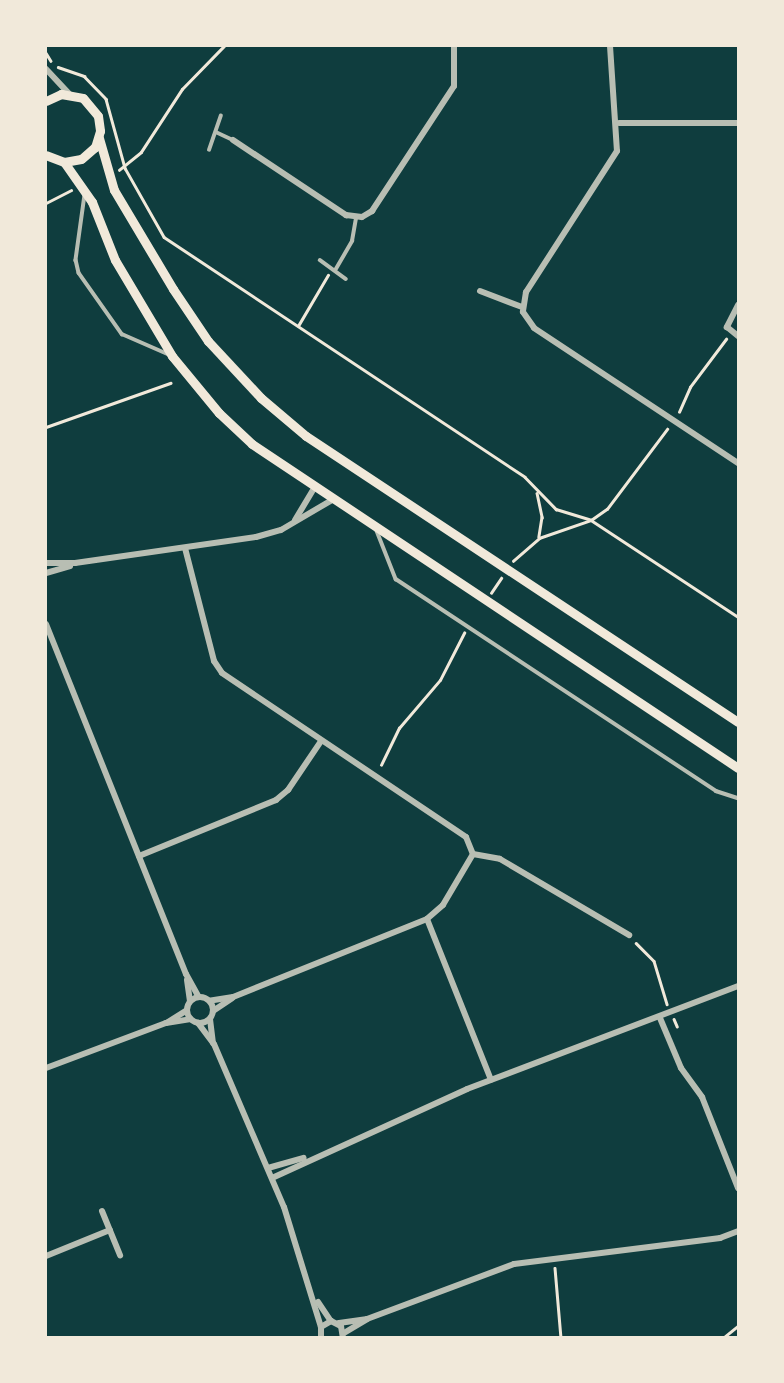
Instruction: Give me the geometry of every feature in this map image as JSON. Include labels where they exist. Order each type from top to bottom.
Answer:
[{"type":"main road","points":[[46,101],[69,94],[94,109],[99,138],[123,207],[196,324],[230,367],[306,436],[738,722]]},
{"type":"main road","points":[[46,164],[81,159],[99,138]]},
{"type":"main road","points":[[46,155],[62,162],[85,190],[115,260],[172,356],[244,436],[314,488],[738,768]]},
{"type":"street","points":[[233,140],[356,219],[372,211],[449,94],[456,73],[454,46]]},
{"type":"street","points":[[522,307],[526,292],[614,158],[619,123],[610,46]]},
{"type":"street","points":[[46,69],[69,94]]},
{"type":"street","points":[[619,123],[738,123]]},
{"type":"street","points":[[480,290],[522,307],[534,328],[738,463]]},
{"type":"street","points":[[738,304],[727,324],[731,334],[738,336]]},
{"type":"street","points":[[294,522],[314,488]]},
{"type":"street","points":[[46,573],[75,564],[269,534],[332,500]]},
{"type":"street","points":[[185,548],[217,667],[321,741],[466,837],[473,854]]},
{"type":"street","points":[[46,563],[75,564]]},
{"type":"street","points":[[46,624],[186,975],[199,997]]},
{"type":"street","points":[[139,856],[276,800],[288,790],[321,741]]},
{"type":"street","points":[[190,1001],[199,997],[209,1000],[233,997],[427,919],[443,905],[473,854]]},
{"type":"street","points":[[473,854],[500,859],[629,935]]},
{"type":"street","points":[[427,919],[491,1080]]},
{"type":"street","points":[[46,1068],[166,1023],[187,1010],[190,1001],[186,975]]},
{"type":"street","points":[[272,1178],[316,1155],[491,1080],[738,986]]},
{"type":"street","points":[[166,1023],[195,1021],[211,1015],[233,997]]},
{"type":"street","points":[[209,1000],[214,1044]]},
{"type":"street","points":[[187,1010],[214,1044],[268,1168],[315,1297],[321,1332]]},
{"type":"street","points":[[660,1017],[681,1068],[702,1097],[738,1188]]},
{"type":"street","points":[[268,1168],[316,1155]]},
{"type":"street","points":[[102,1211],[120,1255]]},
{"type":"street","points":[[46,1256],[110,1230]]},
{"type":"street","points":[[339,1323],[344,1335],[368,1319],[495,1269],[555,1256],[720,1238],[738,1230]]},
{"type":"street","points":[[315,1297],[331,1321],[339,1323],[368,1319]]},
{"type":"street","points":[[310,1338],[321,1332],[331,1321]]},
{"type":"lane","points":[[209,150],[221,116]]},
{"type":"lane","points":[[215,131],[233,140]]},
{"type":"lane","points":[[85,190],[76,260],[79,273],[122,334],[172,356]]},
{"type":"lane","points":[[336,269],[352,242],[356,219]]},
{"type":"lane","points":[[320,260],[336,269],[346,279]]},
{"type":"lane","points":[[377,530],[396,579],[716,791],[738,798]]},
{"type":"path","points":[[224,46],[182,89],[141,152],[125,168],[164,237],[525,477],[537,493],[556,509],[592,520],[738,617]]},
{"type":"path","points":[[298,326],[336,269]]},
{"type":"path","points":[[485,601],[507,569],[539,538],[592,520],[613,504],[674,420],[690,387],[731,334]]},
{"type":"path","points":[[46,427],[170,383]]},
{"type":"path","points":[[537,493],[542,517],[539,538]]},
{"type":"path","points":[[381,765],[399,728],[440,680],[468,626]]},
{"type":"path","points":[[629,935],[654,961],[677,1026]]},
{"type":"path","points":[[555,1256],[561,1338]]},
{"type":"path","points":[[723,1338],[738,1326]]}]
